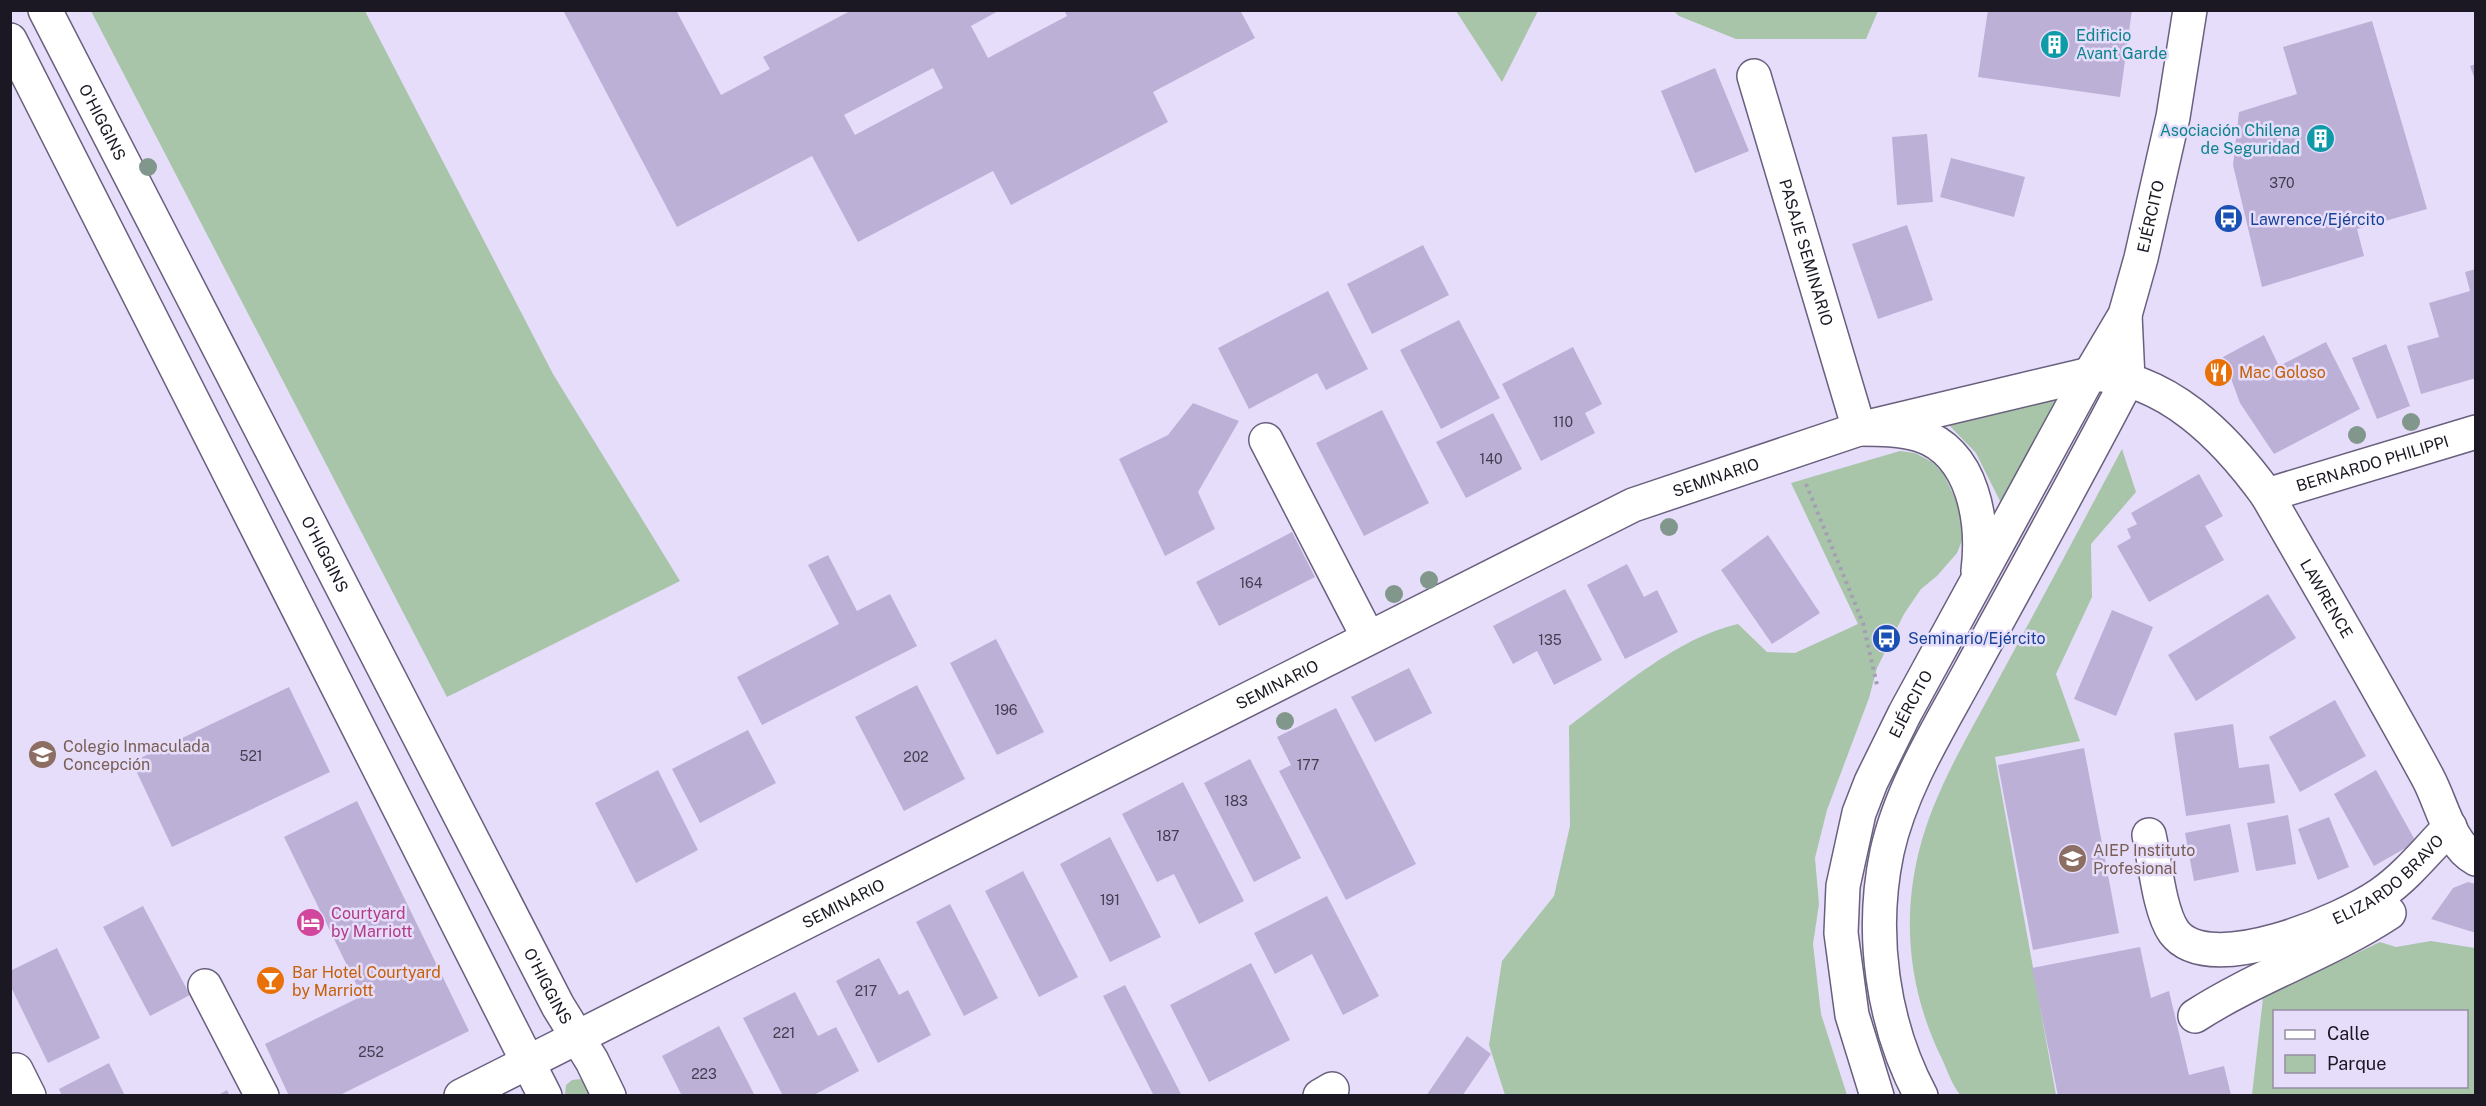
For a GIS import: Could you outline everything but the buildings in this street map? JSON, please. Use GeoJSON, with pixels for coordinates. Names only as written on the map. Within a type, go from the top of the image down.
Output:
{"type":"FeatureCollection","features":[{"type":"Feature","properties":{"kind":"street","name":"O'HIGGINS"},"geometry":{"type":"LineString","coordinates":[[45,10],[558,1006],[609,1095]]}},
{"type":"Feature","properties":{"kind":"street","name":"EJÉRCITO"},"geometry":{"type":"LineString","coordinates":[[1877,1095],[1859,1045],[1843,960],[1843,886],[1850,845],[1871,782],[1977,581],[2090,374],[2125,315],[2141,258],[2173,117],[2190,10]]}},
{"type":"Feature","properties":{"kind":"street"},"geometry":{"type":"LineString","coordinates":[[10,40],[545,1095]]}},
{"type":"Feature","properties":{"kind":"street","name":"PASAJE SEMINARIO"},"geometry":{"type":"LineString","coordinates":[[1754,76],[1859,429]]}},
{"type":"Feature","properties":{"kind":"street","name":"EJÉRCITO"},"geometry":{"type":"LineString","coordinates":[[2125,315],[2128,380]]}},
{"type":"Feature","properties":{"kind":"street","name":"SEMINARIO"},"geometry":{"type":"LineString","coordinates":[[461,1095],[1633,505],[1859,429],[2090,374],[2128,380]]}},
{"type":"Feature","properties":{"kind":"street"},"geometry":{"type":"LineString","coordinates":[[1921,1095],[1896,1033],[1881,954],[1881,890],[1894,824],[1939,730],[2128,380]]}},
{"type":"Feature","properties":{"kind":"street","name":"LAWRENCE"},"geometry":{"type":"LineString","coordinates":[[2128,380],[2168,398],[2198,418],[2230,448],[2267,495],[2428,779],[2462,850],[2475,859]]}},
{"type":"Feature","properties":{"kind":"street"},"geometry":{"type":"LineString","coordinates":[[1859,429],[1887,429],[1921,435],[1953,459],[1972,489],[1979,517],[1980,551],[1977,581]]}},
{"type":"Feature","properties":{"kind":"street","name":"BERNARDO PHILIPPI"},"geometry":{"type":"LineString","coordinates":[[2267,495],[2475,432]]}},
{"type":"Feature","properties":{"kind":"street"},"geometry":{"type":"LineString","coordinates":[[1266,440],[1368,637]]}},
{"type":"Feature","properties":{"kind":"street","name":"ELIZARDO BRAVO"},"geometry":{"type":"LineString","coordinates":[[2149,835],[2164,904],[2174,932],[2190,945],[2217,951],[2233,950],[2288,936],[2365,904],[2409,872],[2450,827]]}},
{"type":"Feature","properties":{"kind":"street","name":"ELIZARDO BRAVO"},"geometry":{"type":"LineString","coordinates":[[2195,1016],[2226,996],[2326,950],[2392,911],[2428,873],[2444,845],[2450,827]]}},
{"type":"Feature","properties":{"kind":"street"},"geometry":{"type":"LineString","coordinates":[[206,986],[262,1095]]}},
{"type":"Feature","properties":{"kind":"path"},"geometry":{"type":"LineString","coordinates":[[1804,477],[1863,623],[1877,685]]}},
{"type":"Feature","properties":{"kind":"green space"},"geometry":{"type":"Polygon","coordinates":[[[91,11],[365,11],[553,374],[680,581],[447,697],[91,11]]]}},
{"type":"Feature","properties":{"kind":"green space"},"geometry":{"type":"Polygon","coordinates":[[[1456,11],[1538,11],[1502,82],[1456,11]]]}},
{"type":"Feature","properties":{"kind":"green space"},"geometry":{"type":"Polygon","coordinates":[[[1674,11],[1878,11],[1866,39],[1736,39],[1679,16],[1674,11]]]}},
{"type":"Feature","properties":{"kind":"green space"},"geometry":{"type":"Polygon","coordinates":[[[2060,398],[2004,504],[2001,503],[1976,453],[1948,424],[2060,398]]]}},
{"type":"Feature","properties":{"kind":"green space"},"geometry":{"type":"Polygon","coordinates":[[[2122,449],[2136,492],[2091,544],[2092,597],[2056,674],[2080,741],[1995,757],[2056,1095],[1961,1096],[1931,1034],[1916,984],[1912,958],[1910,905],[1919,851],[1933,807],[1953,764],[2122,449]]]}},
{"type":"Feature","properties":{"kind":"green space"},"geometry":{"type":"Polygon","coordinates":[[[1900,451],[1915,453],[1932,462],[1943,473],[1958,504],[1963,538],[1957,553],[1937,576],[1921,589],[1904,614],[1877,668],[1869,698],[1827,810],[1815,858],[1819,904],[1813,944],[1821,1014],[1847,1095],[1505,1095],[1489,1045],[1502,961],[1554,896],[1570,826],[1569,726],[1649,666],[1693,640],[1716,631],[1738,624],[1767,652],[1795,653],[1858,624],[1791,483],[1900,451]]]}},
{"type":"Feature","properties":{"kind":"green space"},"geometry":{"type":"Polygon","coordinates":[[[2431,941],[2475,948],[2475,1095],[2252,1095],[2263,998],[2380,942],[2396,947],[2431,941]]]}},
{"type":"Feature","properties":{"kind":"green space"},"geometry":{"type":"Polygon","coordinates":[[[580,1079],[585,1082],[592,1095],[565,1095],[566,1085],[572,1080],[580,1079]]]}},
{"type":"Feature","properties":{"kind":"place","name":"Edificio Avant Garde"},"geometry":{"type":"Point","coordinates":[2055,44]}},
{"type":"Feature","properties":{"kind":"place","name":"Asociación Chilena de Seguridad"},"geometry":{"type":"Point","coordinates":[2321,139]}},
{"type":"Feature","properties":{"kind":"place","name":"Lawrence/Ejército"},"geometry":{"type":"Point","coordinates":[2229,219]}},
{"type":"Feature","properties":{"kind":"place","name":"Mac Goloso"},"geometry":{"type":"Point","coordinates":[2218,372]}},
{"type":"Feature","properties":{"kind":"place","name":"Seminario/Ejército"},"geometry":{"type":"Point","coordinates":[1887,638]}},
{"type":"Feature","properties":{"kind":"place","name":"Colegio Inmaculada Concepción"},"geometry":{"type":"Point","coordinates":[42,755]}},
{"type":"Feature","properties":{"kind":"place","name":"AIEP Instituto Profesional"},"geometry":{"type":"Point","coordinates":[2072,859]}},
{"type":"Feature","properties":{"kind":"place","name":"Courtyard by Marriott"},"geometry":{"type":"Point","coordinates":[310,922]}},
{"type":"Feature","properties":{"kind":"place","name":"Bar Hotel Courtyard by Marriott"},"geometry":{"type":"Point","coordinates":[271,981]}}]}
